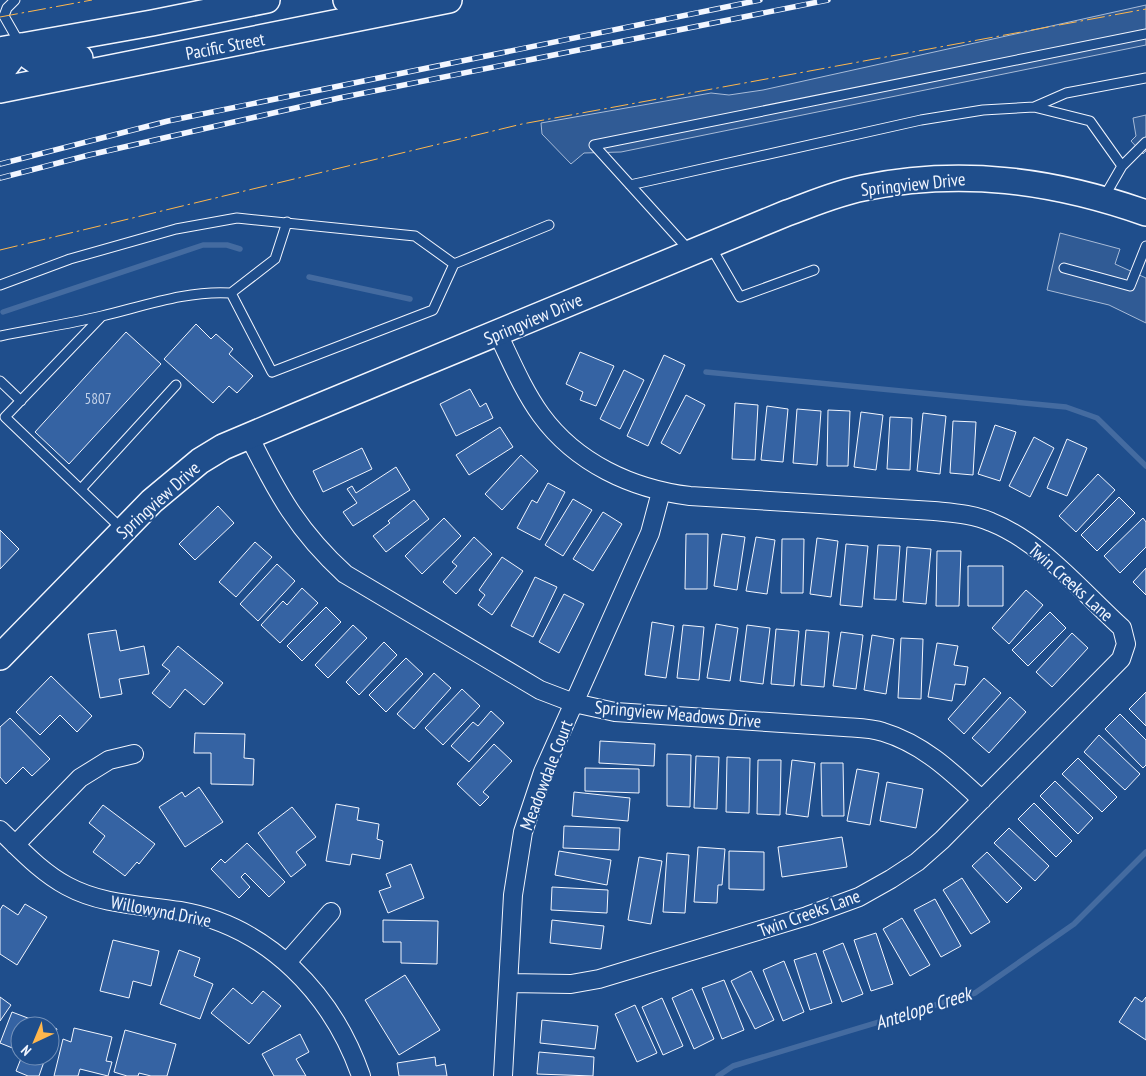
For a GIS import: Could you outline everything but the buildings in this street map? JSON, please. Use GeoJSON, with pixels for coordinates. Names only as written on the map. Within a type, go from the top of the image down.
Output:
{"type":"FeatureCollection","features":[{"type":"Feature","properties":{"kind":"street","name":"Pacific Street"},"geometry":{"type":"LineString","coordinates":[[10,48],[152,24],[267,0]]}},
{"type":"Feature","properties":{"kind":"street"},"geometry":{"type":"LineString","coordinates":[[346,0],[356,3],[384,0]]}},
{"type":"Feature","properties":{"kind":"street","name":"Pacific Street"},"geometry":{"type":"LineString","coordinates":[[0,90],[413,3],[450,0]]}},
{"type":"Feature","properties":{"kind":"street"},"geometry":{"type":"LineString","coordinates":[[0,70],[5,67],[10,48],[34,62],[41,63],[78,58],[90,62],[100,69]]}},
{"type":"Feature","properties":{"kind":"street","name":"Springview Drive"},"geometry":{"type":"LineString","coordinates":[[0,657],[152,501],[200,461],[249,436],[700,249],[824,200],[862,188],[970,177],[1014,180],[1103,199],[1146,213]]}},
{"type":"Feature","properties":{"kind":"street","name":"Twin Creeks Lane"},"geometry":{"type":"LineString","coordinates":[[498,334],[524,388],[541,415],[560,437],[582,455],[631,483],[661,492],[934,511],[962,514],[990,521],[1020,536],[1049,558],[1122,628],[1126,644],[1121,659],[942,840],[917,862],[859,896],[834,907],[599,979],[571,984],[509,983]]}},
{"type":"Feature","properties":{"kind":"street","name":"Springview Meadows Drive"},"geometry":{"type":"LineString","coordinates":[[249,436],[279,496],[298,525],[320,551],[345,574],[540,690],[574,703],[614,712],[844,727],[882,732],[912,744],[937,760],[982,800]]}},
{"type":"Feature","properties":{"kind":"street","name":"Meadowdale Court"},"geometry":{"type":"LineString","coordinates":[[503,1076],[513,895],[523,832],[543,772],[650,533],[661,492]]}},
{"type":"Feature","properties":{"kind":"street"},"geometry":{"type":"LineString","coordinates":[[15,845],[80,778],[109,760],[134,754]]}},
{"type":"Feature","properties":{"kind":"street","name":"Willowynd Drive"},"geometry":{"type":"LineString","coordinates":[[0,830],[53,877],[67,886],[93,897],[127,905],[182,911],[213,920],[251,938],[288,962],[317,993],[336,1021],[355,1057],[361,1076]]}},
{"type":"Feature","properties":{"kind":"street"},"geometry":{"type":"LineString","coordinates":[[288,962],[331,912]]}},
{"type":"Feature","properties":{"kind":"lane"},"geometry":{"type":"LineString","coordinates":[[10,48],[4,16],[7,8],[15,0]]}},
{"type":"Feature","properties":{"kind":"lane"},"geometry":{"type":"LineString","coordinates":[[814,270],[740,297],[700,249],[630,185],[594,145],[1146,34]]}},
{"type":"Feature","properties":{"kind":"lane"},"geometry":{"type":"LineString","coordinates":[[630,185],[921,120],[983,110],[1034,106],[1066,93],[1146,78]]}},
{"type":"Feature","properties":{"kind":"lane"},"geometry":{"type":"LineString","coordinates":[[1034,106],[1090,121],[1122,166]]}},
{"type":"Feature","properties":{"kind":"lane"},"geometry":{"type":"LineString","coordinates":[[1103,199],[1122,166],[1146,142]]}},
{"type":"Feature","properties":{"kind":"lane"},"geometry":{"type":"LineString","coordinates":[[0,285],[70,259],[176,230],[237,218],[415,236],[454,264]]}},
{"type":"Feature","properties":{"kind":"lane"},"geometry":{"type":"LineString","coordinates":[[0,336],[102,316],[172,299],[214,292],[231,293],[275,259],[287,222]]}},
{"type":"Feature","properties":{"kind":"lane"},"geometry":{"type":"LineString","coordinates":[[231,293],[272,372],[433,310],[454,264],[549,225]]}},
{"type":"Feature","properties":{"kind":"lane"},"geometry":{"type":"LineString","coordinates":[[1064,268],[1130,286],[1146,246]]}},
{"type":"Feature","properties":{"kind":"lane"},"geometry":{"type":"LineString","coordinates":[[102,316],[5,417],[123,530]]}},
{"type":"Feature","properties":{"kind":"lane"},"geometry":{"type":"LineString","coordinates":[[0,381],[21,401]]}},
{"type":"Feature","properties":{"kind":"lane"},"geometry":{"type":"LineString","coordinates":[[81,489],[176,385]]}},
{"type":"Feature","properties":{"kind":"shaded area"},"geometry":{"type":"Polygon","coordinates":[[[1146,5],[1146,45],[621,152],[584,153],[571,164],[542,134],[541,123],[711,93],[729,95],[763,90],[1146,5]]]}},
{"type":"Feature","properties":{"kind":"shaded area"},"geometry":{"type":"Polygon","coordinates":[[[1146,115],[1146,151],[1143,154],[1131,141],[1136,136],[1133,118],[1146,115]]]}},
{"type":"Feature","properties":{"kind":"shaded area"},"geometry":{"type":"Polygon","coordinates":[[[1060,233],[1120,249],[1115,264],[1146,278],[1146,323],[1109,305],[1047,290],[1060,233]]]}},
{"type":"Feature","properties":{"kind":"waterway"},"geometry":{"type":"LineString","coordinates":[[3,312],[203,245],[227,245],[240,249]]}},
{"type":"Feature","properties":{"kind":"waterway"},"geometry":{"type":"LineString","coordinates":[[309,277],[410,299]]}},
{"type":"Feature","properties":{"kind":"waterway"},"geometry":{"type":"LineString","coordinates":[[706,372],[1066,407],[1097,418],[1146,466]]}},
{"type":"Feature","properties":{"kind":"waterway","name":"Antelope Creek"},"geometry":{"type":"LineString","coordinates":[[718,1076],[733,1066],[975,993],[1074,924],[1146,852]]}},
{"type":"Feature","properties":{"kind":"railway"},"geometry":{"type":"LineString","coordinates":[[0,164],[168,121],[760,0]]}},
{"type":"Feature","properties":{"kind":"railway"},"geometry":{"type":"LineString","coordinates":[[0,178],[89,155],[339,98],[828,0]]}},
{"type":"Feature","properties":{"kind":"power"},"geometry":{"type":"LineString","coordinates":[[0,17],[92,0]]}},
{"type":"Feature","properties":{"kind":"power"},"geometry":{"type":"LineString","coordinates":[[0,250],[522,124],[1146,9]]}}]}
